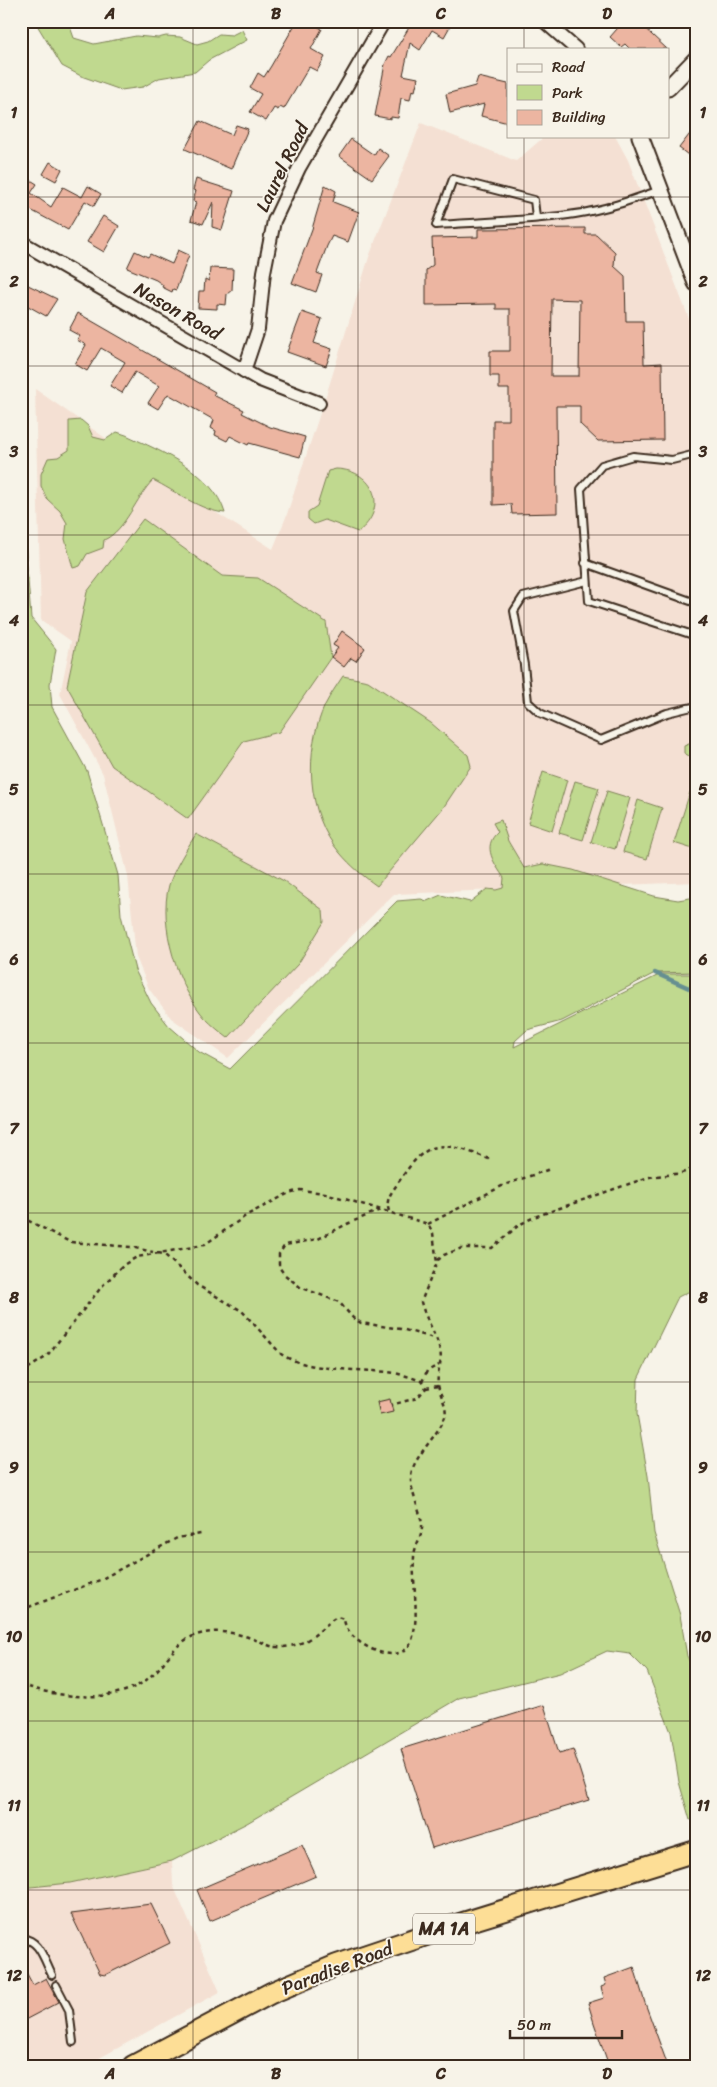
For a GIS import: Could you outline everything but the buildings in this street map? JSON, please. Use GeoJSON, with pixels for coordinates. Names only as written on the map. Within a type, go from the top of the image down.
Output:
{"type":"FeatureCollection","features":[{"type":"Feature","properties":{"kind":"highway","name":"Paradise Road"},"geometry":{"type":"LineString","coordinates":[[133,2066],[271,1993],[338,1965],[447,1928],[696,1851]]}},
{"type":"Feature","properties":{"kind":"street","name":"Laurel Road"},"geometry":{"type":"LineString","coordinates":[[244,371],[258,329],[264,272],[274,221],[299,168],[384,21]]}},
{"type":"Feature","properties":{"kind":"street"},"geometry":{"type":"LineString","coordinates":[[544,21],[575,48]]}},
{"type":"Feature","properties":{"kind":"street"},"geometry":{"type":"LineString","coordinates":[[670,86],[696,59]]}},
{"type":"Feature","properties":{"kind":"street"},"geometry":{"type":"LineString","coordinates":[[641,138],[696,283]]}},
{"type":"Feature","properties":{"kind":"street","name":"Nason Road"},"geometry":{"type":"LineString","coordinates":[[21,242],[244,371],[282,390],[319,403]]}},
{"type":"Feature","properties":{"kind":"lane"},"geometry":{"type":"LineString","coordinates":[[536,217],[534,200],[453,179],[436,225],[574,214],[614,206],[660,190]]}},
{"type":"Feature","properties":{"kind":"lane"},"geometry":{"type":"LineString","coordinates":[[696,454],[672,460],[633,456],[602,466],[581,489],[589,601],[696,636]]}},
{"type":"Feature","properties":{"kind":"lane"},"geometry":{"type":"LineString","coordinates":[[585,563],[696,603]]}},
{"type":"Feature","properties":{"kind":"lane"},"geometry":{"type":"LineString","coordinates":[[587,581],[523,597],[514,611],[524,665],[528,702],[540,713],[601,740],[667,713],[696,706]]}},
{"type":"Feature","properties":{"kind":"lane"},"geometry":{"type":"LineString","coordinates":[[21,1939],[30,1939],[36,1944],[52,1975]]}},
{"type":"Feature","properties":{"kind":"lane"},"geometry":{"type":"LineString","coordinates":[[56,1985],[70,2010],[72,2042]]}},
{"type":"Feature","properties":{"kind":"path"},"geometry":{"type":"LineString","coordinates":[[389,1212],[387,1205],[389,1197],[418,1157],[428,1149],[449,1146],[489,1158]]}},
{"type":"Feature","properties":{"kind":"path"},"geometry":{"type":"LineString","coordinates":[[21,1684],[42,1692],[66,1696],[119,1692],[144,1682],[157,1671],[176,1647],[198,1634],[215,1632],[235,1633],[279,1648],[304,1642],[336,1617],[344,1619],[344,1625],[352,1636],[369,1648],[392,1654],[404,1652],[408,1648],[414,1629],[414,1554],[422,1526],[411,1477],[416,1464],[445,1417],[446,1411],[438,1386],[440,1351],[421,1302],[437,1264],[444,1255],[462,1248],[492,1248],[519,1225],[548,1212],[646,1178],[661,1174],[687,1173],[696,1166]]}},
{"type":"Feature","properties":{"kind":"path"},"geometry":{"type":"LineString","coordinates":[[21,1373],[46,1357],[114,1273],[137,1257],[204,1244],[272,1200],[300,1190],[324,1193],[428,1224],[504,1185],[550,1169]]}},
{"type":"Feature","properties":{"kind":"path"},"geometry":{"type":"LineString","coordinates":[[382,1210],[347,1224],[318,1239],[285,1245],[279,1254],[279,1267],[285,1275],[300,1287],[339,1302],[356,1321],[434,1338]]}},
{"type":"Feature","properties":{"kind":"path"},"geometry":{"type":"LineString","coordinates":[[21,1217],[70,1242],[131,1247],[164,1254],[197,1285],[242,1311],[281,1354],[288,1359],[327,1367],[397,1374],[421,1381],[426,1388]]}},
{"type":"Feature","properties":{"kind":"path"},"geometry":{"type":"LineString","coordinates":[[428,1224],[435,1243],[437,1264]]}},
{"type":"Feature","properties":{"kind":"path"},"geometry":{"type":"LineString","coordinates":[[421,1381],[427,1372],[439,1364]]}},
{"type":"Feature","properties":{"kind":"path"},"geometry":{"type":"LineString","coordinates":[[391,1405],[416,1398],[426,1388],[438,1386]]}},
{"type":"Feature","properties":{"kind":"path"},"geometry":{"type":"LineString","coordinates":[[21,1610],[100,1580],[177,1538],[202,1534]]}},
{"type":"Feature","properties":{"kind":"shaded area"},"geometry":{"type":"Polygon","coordinates":[[[421,123],[516,161],[543,138],[616,138],[628,160],[696,337],[696,882],[394,894],[228,1058],[171,1018],[149,989],[136,957],[128,876],[103,774],[60,694],[71,641],[41,620],[35,389],[173,485],[273,549],[286,517],[369,257],[421,123]]]}},
{"type":"Feature","properties":{"kind":"shaded area"},"geometry":{"type":"Polygon","coordinates":[[[172,1861],[173,1885],[220,1992],[85,2066],[21,2066],[21,1888],[70,1883],[172,1861]]]}},
{"type":"Feature","properties":{"kind":"green space"},"geometry":{"type":"Polygon","coordinates":[[[21,21],[68,21],[74,38],[94,44],[136,36],[158,38],[166,36],[180,37],[197,44],[208,41],[219,34],[232,35],[242,30],[247,40],[209,60],[195,72],[159,78],[143,87],[121,90],[81,76],[62,66],[37,25],[21,21]]]}},
{"type":"Feature","properties":{"kind":"green space"},"geometry":{"type":"Polygon","coordinates":[[[81,420],[88,426],[93,437],[105,440],[117,432],[170,456],[184,465],[210,486],[219,499],[225,513],[197,505],[153,480],[119,529],[104,540],[103,548],[87,554],[80,566],[73,568],[65,539],[67,523],[60,511],[47,499],[41,486],[41,474],[48,458],[58,457],[69,450],[69,421],[81,420]]]}},
{"type":"Feature","properties":{"kind":"green space"},"geometry":{"type":"Polygon","coordinates":[[[21,462],[23,517],[31,618],[56,649],[50,684],[52,707],[87,771],[118,875],[121,915],[135,970],[151,1003],[169,1026],[199,1052],[230,1069],[397,901],[421,899],[427,901],[441,895],[470,902],[487,889],[496,890],[503,888],[504,878],[491,855],[490,849],[490,844],[498,832],[493,823],[501,820],[508,841],[524,868],[543,864],[573,870],[654,896],[678,900],[696,897],[696,972],[655,973],[562,1021],[527,1030],[515,1041],[514,1047],[661,974],[696,974],[696,1288],[678,1297],[638,1379],[637,1414],[648,1476],[654,1533],[680,1615],[687,1656],[696,1676],[696,1818],[690,1820],[679,1782],[671,1732],[647,1671],[630,1654],[607,1651],[560,1673],[459,1698],[247,1823],[172,1861],[70,1883],[21,1888],[21,462]]]}},
{"type":"Feature","properties":{"kind":"green space"},"geometry":{"type":"Polygon","coordinates":[[[336,469],[349,471],[360,476],[368,483],[373,492],[375,502],[373,513],[368,523],[358,532],[325,520],[314,524],[308,519],[308,512],[317,506],[328,471],[336,469]]]}},
{"type":"Feature","properties":{"kind":"green space"},"geometry":{"type":"Polygon","coordinates":[[[143,519],[222,576],[258,578],[326,622],[331,657],[279,732],[244,741],[188,819],[112,766],[67,686],[87,592],[143,519]]]}},
{"type":"Feature","properties":{"kind":"green space"},"geometry":{"type":"Polygon","coordinates":[[[343,676],[368,681],[431,723],[468,755],[471,766],[443,808],[377,886],[357,871],[340,853],[320,820],[315,801],[312,761],[318,723],[325,705],[343,676]]]}},
{"type":"Feature","properties":{"kind":"green space"},"geometry":{"type":"Polygon","coordinates":[[[696,741],[696,760],[684,753],[684,746],[696,741]]]}},
{"type":"Feature","properties":{"kind":"green space"},"geometry":{"type":"Polygon","coordinates":[[[543,772],[567,780],[552,831],[528,823],[543,772]]]}},
{"type":"Feature","properties":{"kind":"green space"},"geometry":{"type":"Polygon","coordinates":[[[575,781],[599,788],[583,840],[559,833],[575,781]]]}},
{"type":"Feature","properties":{"kind":"green space"},"geometry":{"type":"Polygon","coordinates":[[[607,791],[630,798],[615,849],[591,842],[607,791]]]}},
{"type":"Feature","properties":{"kind":"green space"},"geometry":{"type":"Polygon","coordinates":[[[690,792],[696,794],[696,850],[674,843],[690,792]]]}},
{"type":"Feature","properties":{"kind":"green space"},"geometry":{"type":"Polygon","coordinates":[[[638,800],[662,808],[647,859],[623,852],[638,800]]]}},
{"type":"Feature","properties":{"kind":"green space"},"geometry":{"type":"Polygon","coordinates":[[[196,834],[284,881],[323,910],[324,922],[298,964],[228,1038],[205,1018],[186,990],[168,937],[166,901],[169,885],[171,878],[196,834]]]}},
{"type":"Feature","properties":{"kind":"waterway"},"geometry":{"type":"LineString","coordinates":[[655,973],[689,988],[696,987]]}}]}
